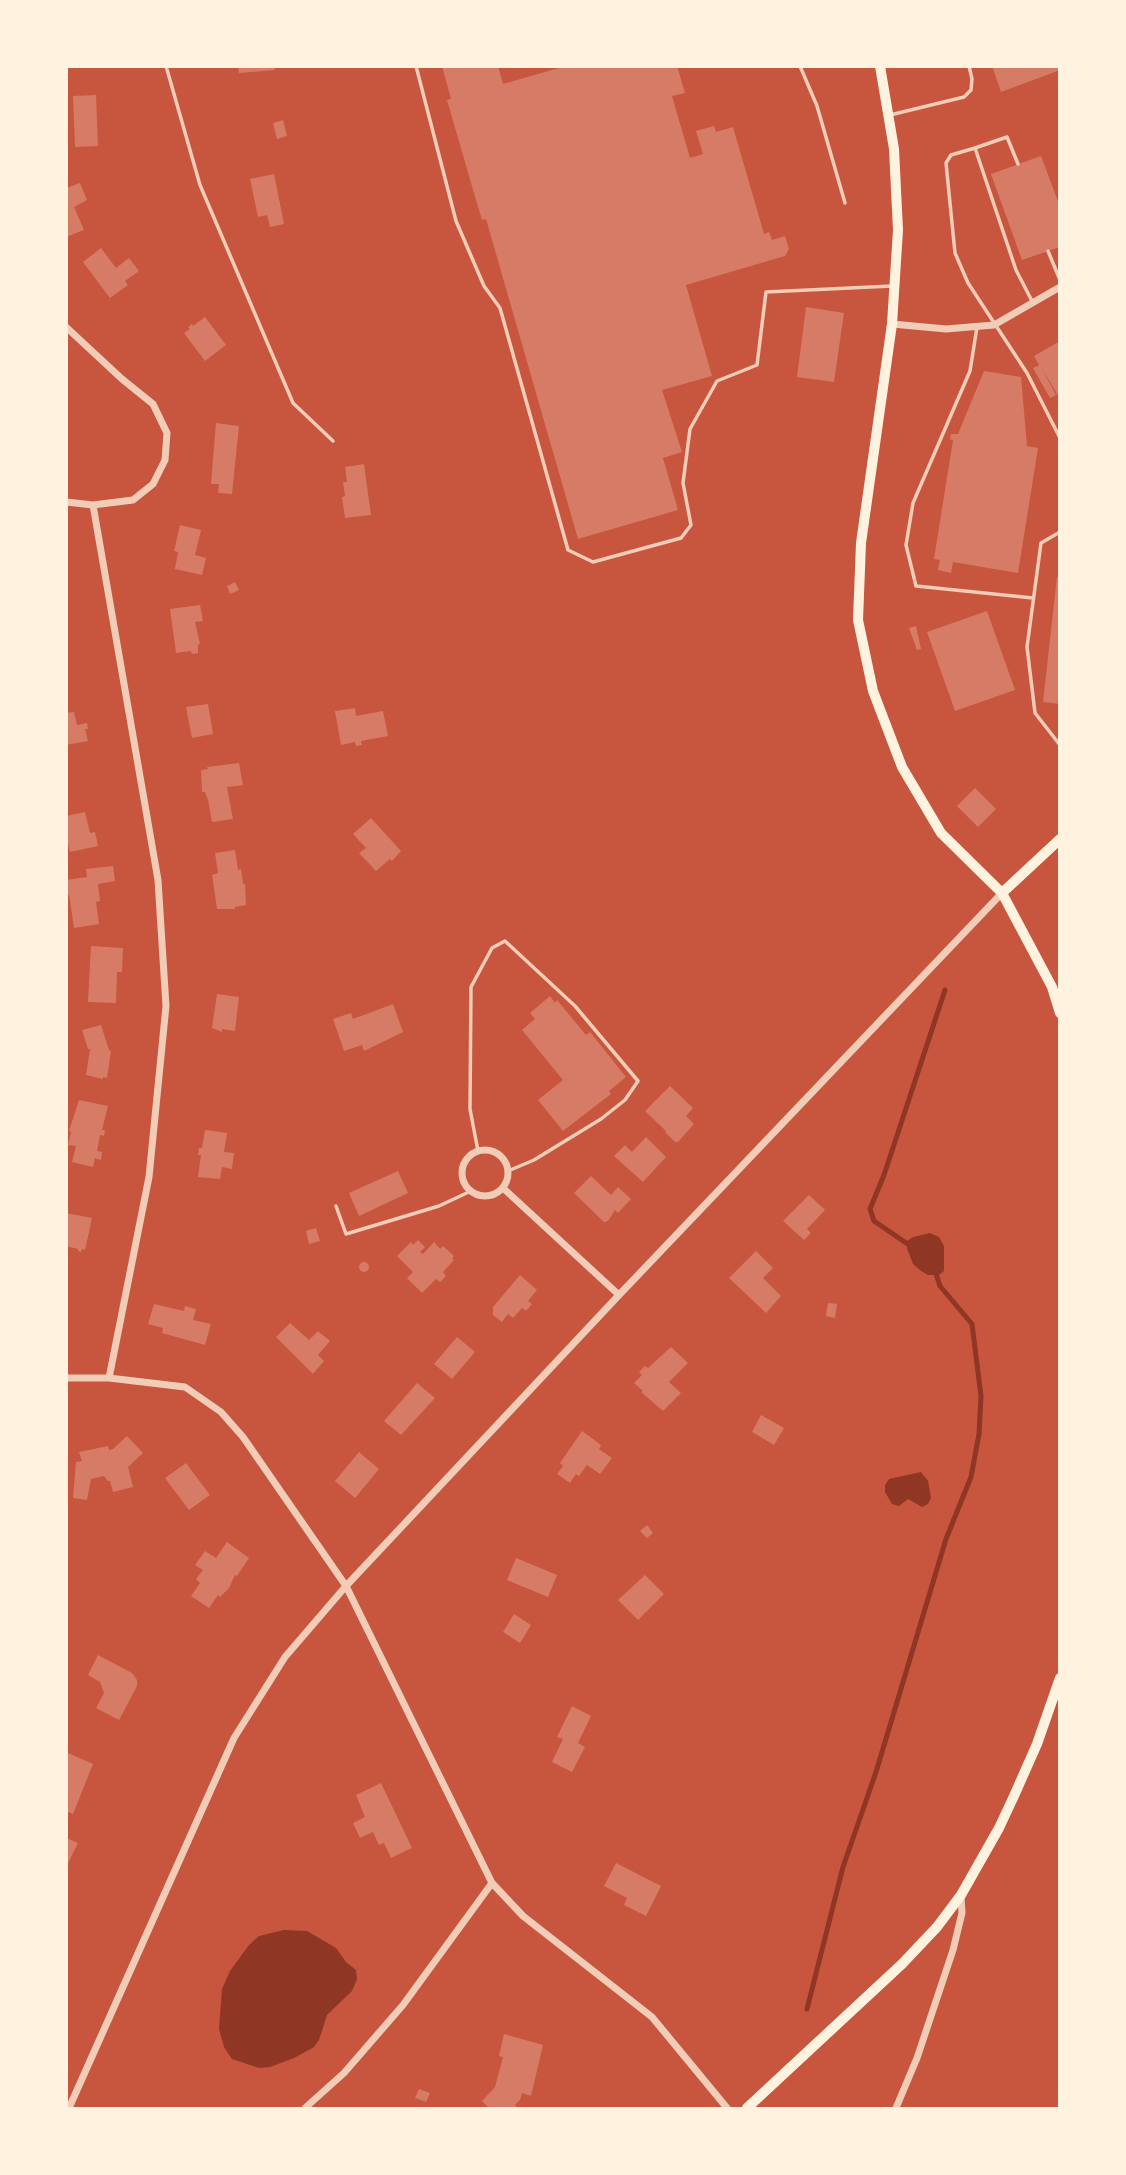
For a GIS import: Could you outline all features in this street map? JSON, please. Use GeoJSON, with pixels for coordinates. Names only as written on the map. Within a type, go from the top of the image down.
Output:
{"type":"FeatureCollection","features":[{"type":"Feature","properties":{"kind":"main road"},"geometry":{"type":"LineString","coordinates":[[880,66],[894,149],[898,230],[892,324],[861,543],[858,620],[873,691],[902,767],[940,833],[1002,892],[1052,987],[1059,1013]]}},
{"type":"Feature","properties":{"kind":"main road"},"geometry":{"type":"LineString","coordinates":[[1002,892],[1059,839]]}},
{"type":"Feature","properties":{"kind":"main road"},"geometry":{"type":"LineString","coordinates":[[749,2108],[902,1964],[937,1927],[961,1895],[1014,1796],[1037,1744],[1059,1678]]}},
{"type":"Feature","properties":{"kind":"street"},"geometry":{"type":"LineString","coordinates":[[892,324],[946,329],[995,326],[1059,287]]}},
{"type":"Feature","properties":{"kind":"street"},"geometry":{"type":"LineString","coordinates":[[66,327],[153,404],[167,433],[166,460],[153,484],[133,500],[93,505],[66,502]]}},
{"type":"Feature","properties":{"kind":"street"},"geometry":{"type":"LineString","coordinates":[[93,505],[158,880],[166,1006],[149,1178],[109,1378]]}},
{"type":"Feature","properties":{"kind":"street"},"geometry":{"type":"LineString","coordinates":[[69,2109],[234,1738],[285,1657],[346,1586],[1002,892]]}},
{"type":"Feature","properties":{"kind":"street"},"geometry":{"type":"LineString","coordinates":[[478,1151],[494,1152],[506,1163],[507,1180],[497,1193],[484,1196],[471,1191],[463,1177],[463,1166],[471,1155],[478,1151]]}},
{"type":"Feature","properties":{"kind":"street"},"geometry":{"type":"LineString","coordinates":[[503,1188],[619,1295]]}},
{"type":"Feature","properties":{"kind":"street"},"geometry":{"type":"LineString","coordinates":[[66,1378],[109,1378],[185,1387],[221,1412],[243,1437],[346,1586],[492,1883],[523,1916],[652,2017],[727,2109]]}},
{"type":"Feature","properties":{"kind":"street"},"geometry":{"type":"LineString","coordinates":[[305,2109],[344,2073],[403,2005],[492,1883]]}},
{"type":"Feature","properties":{"kind":"street"},"geometry":{"type":"LineString","coordinates":[[896,2109],[953,1950],[962,1913],[961,1895]]}},
{"type":"Feature","properties":{"kind":"lane"},"geometry":{"type":"LineString","coordinates":[[166,66],[200,185],[289,396],[296,407],[333,441]]}},
{"type":"Feature","properties":{"kind":"lane"},"geometry":{"type":"LineString","coordinates":[[416,66],[456,221],[484,286],[500,308],[568,550],[593,562],[681,538],[691,525],[683,483],[690,429],[717,381],[757,365],[766,292],[895,285]]}},
{"type":"Feature","properties":{"kind":"lane"},"geometry":{"type":"LineString","coordinates":[[800,66],[817,106],[845,203]]}},
{"type":"Feature","properties":{"kind":"lane"},"geometry":{"type":"LineString","coordinates":[[889,116],[964,97],[971,90],[969,66]]}},
{"type":"Feature","properties":{"kind":"lane"},"geometry":{"type":"LineString","coordinates":[[1018,164],[1007,137],[951,155],[946,163],[955,253],[968,283],[1027,373],[1059,438]]}},
{"type":"Feature","properties":{"kind":"lane"},"geometry":{"type":"LineString","coordinates":[[975,148],[1016,270],[1032,303]]}},
{"type":"Feature","properties":{"kind":"lane"},"geometry":{"type":"LineString","coordinates":[[1048,251],[1059,280]]}},
{"type":"Feature","properties":{"kind":"lane"},"geometry":{"type":"LineString","coordinates":[[977,327],[970,371],[913,503],[906,545],[916,586],[1033,598]]}},
{"type":"Feature","properties":{"kind":"lane"},"geometry":{"type":"LineString","coordinates":[[1059,532],[1041,543],[1027,647],[1035,713],[1059,745]]}},
{"type":"Feature","properties":{"kind":"lane"},"geometry":{"type":"LineString","coordinates":[[478,1151],[470,1109],[471,987],[492,948],[505,942],[575,1006],[638,1081],[625,1100],[601,1119],[534,1160],[508,1171]]}},
{"type":"Feature","properties":{"kind":"lane"},"geometry":{"type":"LineString","coordinates":[[336,1206],[346,1234],[439,1206],[471,1191]]}},
{"type":"Feature","properties":{"kind":"shaded area"},"geometry":{"type":"Polygon","coordinates":[[[930,1233],[939,1237],[944,1246],[944,1271],[939,1275],[928,1275],[921,1271],[913,1264],[907,1248],[907,1241],[913,1237],[930,1233]]]}},
{"type":"Feature","properties":{"kind":"shaded area"},"geometry":{"type":"Polygon","coordinates":[[[921,1472],[928,1481],[931,1498],[928,1504],[922,1507],[908,1499],[899,1506],[892,1504],[885,1492],[889,1479],[921,1472]]]}},
{"type":"Feature","properties":{"kind":"shaded area"},"geometry":{"type":"Polygon","coordinates":[[[284,1930],[307,1931],[336,1948],[356,1970],[357,1979],[352,1991],[327,2015],[314,2047],[294,2058],[259,2068],[232,2059],[224,2047],[219,2029],[222,1989],[230,1971],[249,1945],[259,1936],[284,1930]]]}},
{"type":"Feature","properties":{"kind":"building"},"geometry":{"type":"Polygon","coordinates":[[[238,66],[274,66],[275,70],[239,73],[238,66]]]}},
{"type":"Feature","properties":{"kind":"building"},"geometry":{"type":"Polygon","coordinates":[[[442,66],[498,66],[503,84],[566,66],[677,66],[685,93],[672,96],[690,158],[703,154],[696,131],[714,126],[716,132],[733,127],[764,234],[769,232],[772,240],[785,236],[789,249],[785,256],[686,285],[712,376],[662,390],[682,452],[663,458],[678,510],[578,539],[486,219],[482,220],[447,100],[451,99],[442,66]]]}},
{"type":"Feature","properties":{"kind":"building"},"geometry":{"type":"Polygon","coordinates":[[[992,66],[1060,66],[1060,70],[1001,92],[992,66]]]}},
{"type":"Feature","properties":{"kind":"building"},"geometry":{"type":"Polygon","coordinates":[[[96,95],[98,146],[75,147],[73,96],[96,95]]]}},
{"type":"Feature","properties":{"kind":"building"},"geometry":{"type":"Polygon","coordinates":[[[283,120],[287,136],[277,139],[273,123],[283,120]]]}},
{"type":"Feature","properties":{"kind":"building"},"geometry":{"type":"Polygon","coordinates":[[[1041,156],[1060,207],[1060,247],[1022,260],[991,174],[1041,156]]]}},
{"type":"Feature","properties":{"kind":"building"},"geometry":{"type":"Polygon","coordinates":[[[274,174],[284,224],[270,227],[267,215],[258,217],[250,179],[274,174]]]}},
{"type":"Feature","properties":{"kind":"building"},"geometry":{"type":"Polygon","coordinates":[[[80,183],[87,200],[74,207],[84,230],[66,237],[66,188],[80,183]]]}},
{"type":"Feature","properties":{"kind":"building"},"geometry":{"type":"Polygon","coordinates":[[[101,248],[116,268],[129,258],[139,271],[125,281],[128,285],[110,298],[83,262],[101,248]]]}},
{"type":"Feature","properties":{"kind":"building"},"geometry":{"type":"Polygon","coordinates":[[[806,307],[844,313],[834,382],[797,377],[806,307]]]}},
{"type":"Feature","properties":{"kind":"building"},"geometry":{"type":"Polygon","coordinates":[[[205,317],[226,345],[205,361],[184,333],[190,329],[188,327],[205,317]]]}},
{"type":"Feature","properties":{"kind":"building"},"geometry":{"type":"Polygon","coordinates":[[[1060,341],[1060,399],[1041,367],[1056,395],[1050,398],[1033,368],[1039,365],[1034,356],[1060,341]]]}},
{"type":"Feature","properties":{"kind":"building"},"geometry":{"type":"Polygon","coordinates":[[[984,371],[1021,377],[1027,446],[1038,448],[1018,573],[953,562],[951,573],[938,570],[940,560],[934,559],[953,440],[950,439],[951,434],[958,434],[984,371]]]}},
{"type":"Feature","properties":{"kind":"building"},"geometry":{"type":"Polygon","coordinates":[[[216,423],[239,426],[232,494],[218,493],[219,484],[211,484],[216,423]]]}},
{"type":"Feature","properties":{"kind":"building"},"geometry":{"type":"Polygon","coordinates":[[[364,464],[371,515],[345,518],[342,497],[345,496],[343,482],[347,482],[345,467],[364,464]]]}},
{"type":"Feature","properties":{"kind":"building"},"geometry":{"type":"Polygon","coordinates":[[[180,525],[201,530],[195,555],[206,558],[202,575],[175,569],[178,552],[174,551],[180,525]]]}},
{"type":"Feature","properties":{"kind":"building"},"geometry":{"type":"Polygon","coordinates":[[[1057,577],[1060,577],[1060,704],[1043,702],[1057,577]]]}},
{"type":"Feature","properties":{"kind":"building"},"geometry":{"type":"Polygon","coordinates":[[[235,582],[239,590],[230,594],[227,586],[235,582]]]}},
{"type":"Feature","properties":{"kind":"building"},"geometry":{"type":"Polygon","coordinates":[[[200,605],[203,621],[195,622],[200,644],[198,653],[176,653],[170,609],[200,605]]]}},
{"type":"Feature","properties":{"kind":"building"},"geometry":{"type":"Polygon","coordinates":[[[987,611],[1015,690],[955,711],[927,632],[987,611]]]}},
{"type":"Feature","properties":{"kind":"building"},"geometry":{"type":"Polygon","coordinates":[[[916,626],[921,649],[917,650],[909,628],[916,626]]]}},
{"type":"Feature","properties":{"kind":"building"},"geometry":{"type":"Polygon","coordinates":[[[208,704],[213,734],[192,738],[186,707],[208,704]]]}},
{"type":"Feature","properties":{"kind":"building"},"geometry":{"type":"Polygon","coordinates":[[[355,708],[356,716],[383,711],[388,736],[361,741],[362,745],[356,746],[355,742],[341,745],[335,711],[355,708]]]}},
{"type":"Feature","properties":{"kind":"building"},"geometry":{"type":"Polygon","coordinates":[[[74,712],[77,725],[87,723],[88,729],[85,729],[88,741],[66,745],[66,713],[74,712]]]}},
{"type":"Feature","properties":{"kind":"building"},"geometry":{"type":"Polygon","coordinates":[[[239,763],[243,785],[227,787],[233,819],[212,822],[208,800],[205,792],[202,792],[201,770],[239,763]]]}},
{"type":"Feature","properties":{"kind":"building"},"geometry":{"type":"Polygon","coordinates":[[[975,788],[996,809],[978,827],[957,806],[975,788]]]}},
{"type":"Feature","properties":{"kind":"building"},"geometry":{"type":"Polygon","coordinates":[[[85,812],[90,833],[95,832],[98,846],[70,852],[66,816],[85,812]]]}},
{"type":"Feature","properties":{"kind":"building"},"geometry":{"type":"Polygon","coordinates":[[[371,818],[401,851],[392,861],[390,859],[376,871],[359,853],[366,848],[353,834],[371,818]]]}},
{"type":"Feature","properties":{"kind":"building"},"geometry":{"type":"Polygon","coordinates":[[[235,850],[238,870],[241,869],[245,884],[246,905],[235,909],[217,909],[212,875],[218,873],[215,853],[235,850]]]}},
{"type":"Feature","properties":{"kind":"building"},"geometry":{"type":"Polygon","coordinates":[[[113,866],[115,881],[98,884],[100,901],[96,902],[99,924],[74,928],[69,895],[66,895],[66,880],[87,877],[86,869],[113,866]]]}},
{"type":"Feature","properties":{"kind":"building"},"geometry":{"type":"Polygon","coordinates":[[[91,946],[123,948],[122,972],[117,972],[116,1003],[88,1002],[91,946]]]}},
{"type":"Feature","properties":{"kind":"building"},"geometry":{"type":"Polygon","coordinates":[[[217,994],[239,997],[235,1031],[222,1029],[222,1032],[212,1028],[217,994]]]}},
{"type":"Feature","properties":{"kind":"building"},"geometry":{"type":"Polygon","coordinates":[[[550,996],[555,1003],[557,1000],[586,1035],[590,1032],[626,1077],[609,1091],[611,1094],[563,1131],[538,1100],[563,1080],[522,1030],[535,1019],[530,1013],[550,996]]]}},
{"type":"Feature","properties":{"kind":"building"},"geometry":{"type":"Polygon","coordinates":[[[393,1004],[403,1032],[364,1051],[362,1045],[344,1051],[333,1019],[351,1013],[353,1019],[393,1004]]]}},
{"type":"Feature","properties":{"kind":"building"},"geometry":{"type":"Polygon","coordinates":[[[101,1025],[111,1051],[107,1078],[103,1079],[86,1075],[90,1049],[82,1030],[101,1025]]]}},
{"type":"Feature","properties":{"kind":"building"},"geometry":{"type":"Polygon","coordinates":[[[670,1086],[693,1108],[686,1116],[694,1124],[678,1142],[645,1111],[670,1086]]]}},
{"type":"Feature","properties":{"kind":"building"},"geometry":{"type":"Polygon","coordinates":[[[79,1100],[108,1106],[102,1130],[105,1130],[104,1136],[100,1135],[97,1151],[102,1152],[101,1160],[95,1158],[93,1167],[72,1162],[76,1146],[68,1145],[69,1131],[79,1100]]]}},
{"type":"Feature","properties":{"kind":"building"},"geometry":{"type":"Polygon","coordinates":[[[205,1130],[227,1133],[224,1152],[234,1153],[232,1169],[222,1167],[220,1179],[198,1177],[201,1155],[198,1155],[199,1148],[202,1148],[205,1130]]]}},
{"type":"Feature","properties":{"kind":"building"},"geometry":{"type":"Polygon","coordinates":[[[646,1137],[666,1157],[643,1182],[614,1156],[625,1145],[632,1152],[646,1137]]]}},
{"type":"Feature","properties":{"kind":"building"},"geometry":{"type":"Polygon","coordinates":[[[398,1171],[408,1193],[359,1216],[349,1193],[398,1171]]]}},
{"type":"Feature","properties":{"kind":"building"},"geometry":{"type":"Polygon","coordinates":[[[591,1176],[611,1195],[618,1187],[631,1199],[618,1213],[615,1210],[608,1221],[604,1222],[574,1193],[591,1176]]]}},
{"type":"Feature","properties":{"kind":"building"},"geometry":{"type":"Polygon","coordinates":[[[809,1195],[825,1210],[807,1229],[811,1233],[804,1240],[783,1221],[809,1195]]]}},
{"type":"Feature","properties":{"kind":"building"},"geometry":{"type":"Polygon","coordinates":[[[66,1213],[92,1218],[85,1250],[82,1249],[81,1252],[66,1246],[66,1213]]]}},
{"type":"Feature","properties":{"kind":"building"},"geometry":{"type":"Polygon","coordinates":[[[316,1228],[320,1241],[309,1244],[306,1231],[316,1228]]]}},
{"type":"Feature","properties":{"kind":"building"},"geometry":{"type":"Polygon","coordinates":[[[418,1240],[425,1247],[420,1252],[423,1254],[434,1242],[440,1249],[443,1246],[454,1256],[454,1260],[443,1272],[446,1276],[440,1282],[436,1279],[422,1293],[407,1278],[413,1272],[397,1256],[411,1242],[413,1245],[418,1240]]]}},
{"type":"Feature","properties":{"kind":"building"},"geometry":{"type":"Polygon","coordinates":[[[756,1251],[773,1268],[763,1278],[781,1296],[766,1313],[729,1278],[756,1251]]]}},
{"type":"Feature","properties":{"kind":"building"},"geometry":{"type":"Polygon","coordinates":[[[364,1262],[368,1263],[368,1271],[364,1272],[360,1271],[359,1267],[360,1263],[364,1262]]]}},
{"type":"Feature","properties":{"kind":"building"},"geometry":{"type":"Polygon","coordinates":[[[520,1275],[537,1290],[528,1301],[532,1304],[526,1311],[522,1308],[513,1318],[508,1314],[502,1322],[493,1315],[493,1307],[520,1275]]]}},
{"type":"Feature","properties":{"kind":"building"},"geometry":{"type":"Polygon","coordinates":[[[828,1303],[837,1304],[835,1318],[826,1316],[828,1303]]]}},
{"type":"Feature","properties":{"kind":"building"},"geometry":{"type":"Polygon","coordinates":[[[154,1304],[184,1311],[185,1306],[196,1309],[193,1320],[211,1324],[205,1345],[162,1333],[163,1328],[148,1324],[154,1304]]]}},
{"type":"Feature","properties":{"kind":"building"},"geometry":{"type":"Polygon","coordinates":[[[290,1323],[309,1340],[318,1331],[330,1341],[318,1355],[324,1361],[313,1374],[276,1337],[290,1323]]]}},
{"type":"Feature","properties":{"kind":"building"},"geometry":{"type":"Polygon","coordinates":[[[457,1337],[475,1352],[452,1379],[434,1364],[457,1337]]]}},
{"type":"Feature","properties":{"kind":"building"},"geometry":{"type":"Polygon","coordinates":[[[671,1347],[688,1363],[669,1382],[681,1393],[663,1411],[634,1383],[642,1375],[639,1372],[645,1366],[648,1368],[671,1347]]]}},
{"type":"Feature","properties":{"kind":"building"},"geometry":{"type":"Polygon","coordinates":[[[417,1383],[435,1398],[401,1435],[384,1421],[417,1383]]]}},
{"type":"Feature","properties":{"kind":"building"},"geometry":{"type":"Polygon","coordinates":[[[761,1415],[784,1428],[774,1445],[752,1432],[761,1415]]]}},
{"type":"Feature","properties":{"kind":"building"},"geometry":{"type":"Polygon","coordinates":[[[582,1431],[601,1445],[599,1449],[612,1458],[600,1474],[587,1465],[570,1483],[557,1474],[563,1466],[560,1463],[582,1431]]]}},
{"type":"Feature","properties":{"kind":"building"},"geometry":{"type":"Polygon","coordinates":[[[127,1436],[143,1453],[128,1467],[133,1487],[113,1492],[110,1481],[104,1476],[91,1479],[87,1500],[73,1498],[76,1462],[82,1461],[79,1452],[108,1446],[109,1450],[113,1449],[127,1436]]]}},
{"type":"Feature","properties":{"kind":"building"},"geometry":{"type":"Polygon","coordinates":[[[359,1452],[379,1469],[355,1498],[335,1481],[359,1452]]]}},
{"type":"Feature","properties":{"kind":"building"},"geometry":{"type":"Polygon","coordinates":[[[186,1463],[210,1495],[189,1510],[165,1478],[186,1463]]]}},
{"type":"Feature","properties":{"kind":"building"},"geometry":{"type":"Polygon","coordinates":[[[647,1525],[653,1533],[647,1538],[640,1531],[647,1525]]]}},
{"type":"Feature","properties":{"kind":"building"},"geometry":{"type":"Polygon","coordinates":[[[227,1542],[249,1558],[237,1576],[235,1575],[229,1588],[220,1597],[218,1595],[209,1608],[191,1596],[200,1583],[196,1579],[203,1570],[195,1565],[205,1551],[216,1558],[227,1542]]]}},
{"type":"Feature","properties":{"kind":"building"},"geometry":{"type":"Polygon","coordinates":[[[516,1558],[557,1575],[548,1597],[507,1580],[516,1558]]]}},
{"type":"Feature","properties":{"kind":"building"},"geometry":{"type":"Polygon","coordinates":[[[645,1575],[664,1594],[638,1620],[618,1600],[645,1575]]]}},
{"type":"Feature","properties":{"kind":"building"},"geometry":{"type":"Polygon","coordinates":[[[514,1614],[531,1625],[520,1643],[503,1632],[514,1614]]]}},
{"type":"Feature","properties":{"kind":"building"},"geometry":{"type":"Polygon","coordinates":[[[98,1655],[132,1673],[137,1680],[137,1686],[119,1720],[96,1708],[104,1693],[100,1682],[88,1675],[98,1655]]]}},
{"type":"Feature","properties":{"kind":"building"},"geometry":{"type":"Polygon","coordinates":[[[572,1706],[591,1716],[578,1743],[585,1747],[572,1772],[552,1762],[563,1739],[557,1737],[572,1706]]]}},
{"type":"Feature","properties":{"kind":"building"},"geometry":{"type":"Polygon","coordinates":[[[68,1753],[93,1764],[73,1814],[66,1811],[68,1753]]]}},
{"type":"Feature","properties":{"kind":"building"},"geometry":{"type":"Polygon","coordinates":[[[381,1783],[412,1848],[391,1858],[384,1843],[379,1845],[373,1832],[360,1838],[353,1823],[365,1817],[356,1795],[381,1783]]]}},
{"type":"Feature","properties":{"kind":"building"},"geometry":{"type":"Polygon","coordinates":[[[66,1838],[78,1843],[66,1867],[66,1838]]]}},
{"type":"Feature","properties":{"kind":"building"},"geometry":{"type":"Polygon","coordinates":[[[616,1863],[661,1886],[646,1916],[624,1905],[627,1898],[604,1886],[616,1863]]]}},
{"type":"Feature","properties":{"kind":"building"},"geometry":{"type":"Polygon","coordinates":[[[504,2034],[543,2045],[531,2096],[522,2093],[515,2105],[518,2108],[489,2108],[482,2101],[495,2087],[503,2057],[499,2056],[504,2034]]]}},
{"type":"Feature","properties":{"kind":"building"},"geometry":{"type":"Polygon","coordinates":[[[419,2089],[430,2093],[426,2102],[415,2098],[419,2089]]]}},
{"type":"Feature","properties":{"kind":"waterway"},"geometry":{"type":"LineString","coordinates":[[912,1247],[874,1221],[870,1209],[884,1175],[945,990]]}},
{"type":"Feature","properties":{"kind":"waterway"},"geometry":{"type":"LineString","coordinates":[[807,2009],[843,1867],[876,1772],[946,1539],[971,1477],[979,1434],[981,1396],[972,1324],[940,1286],[935,1271]]}}]}
